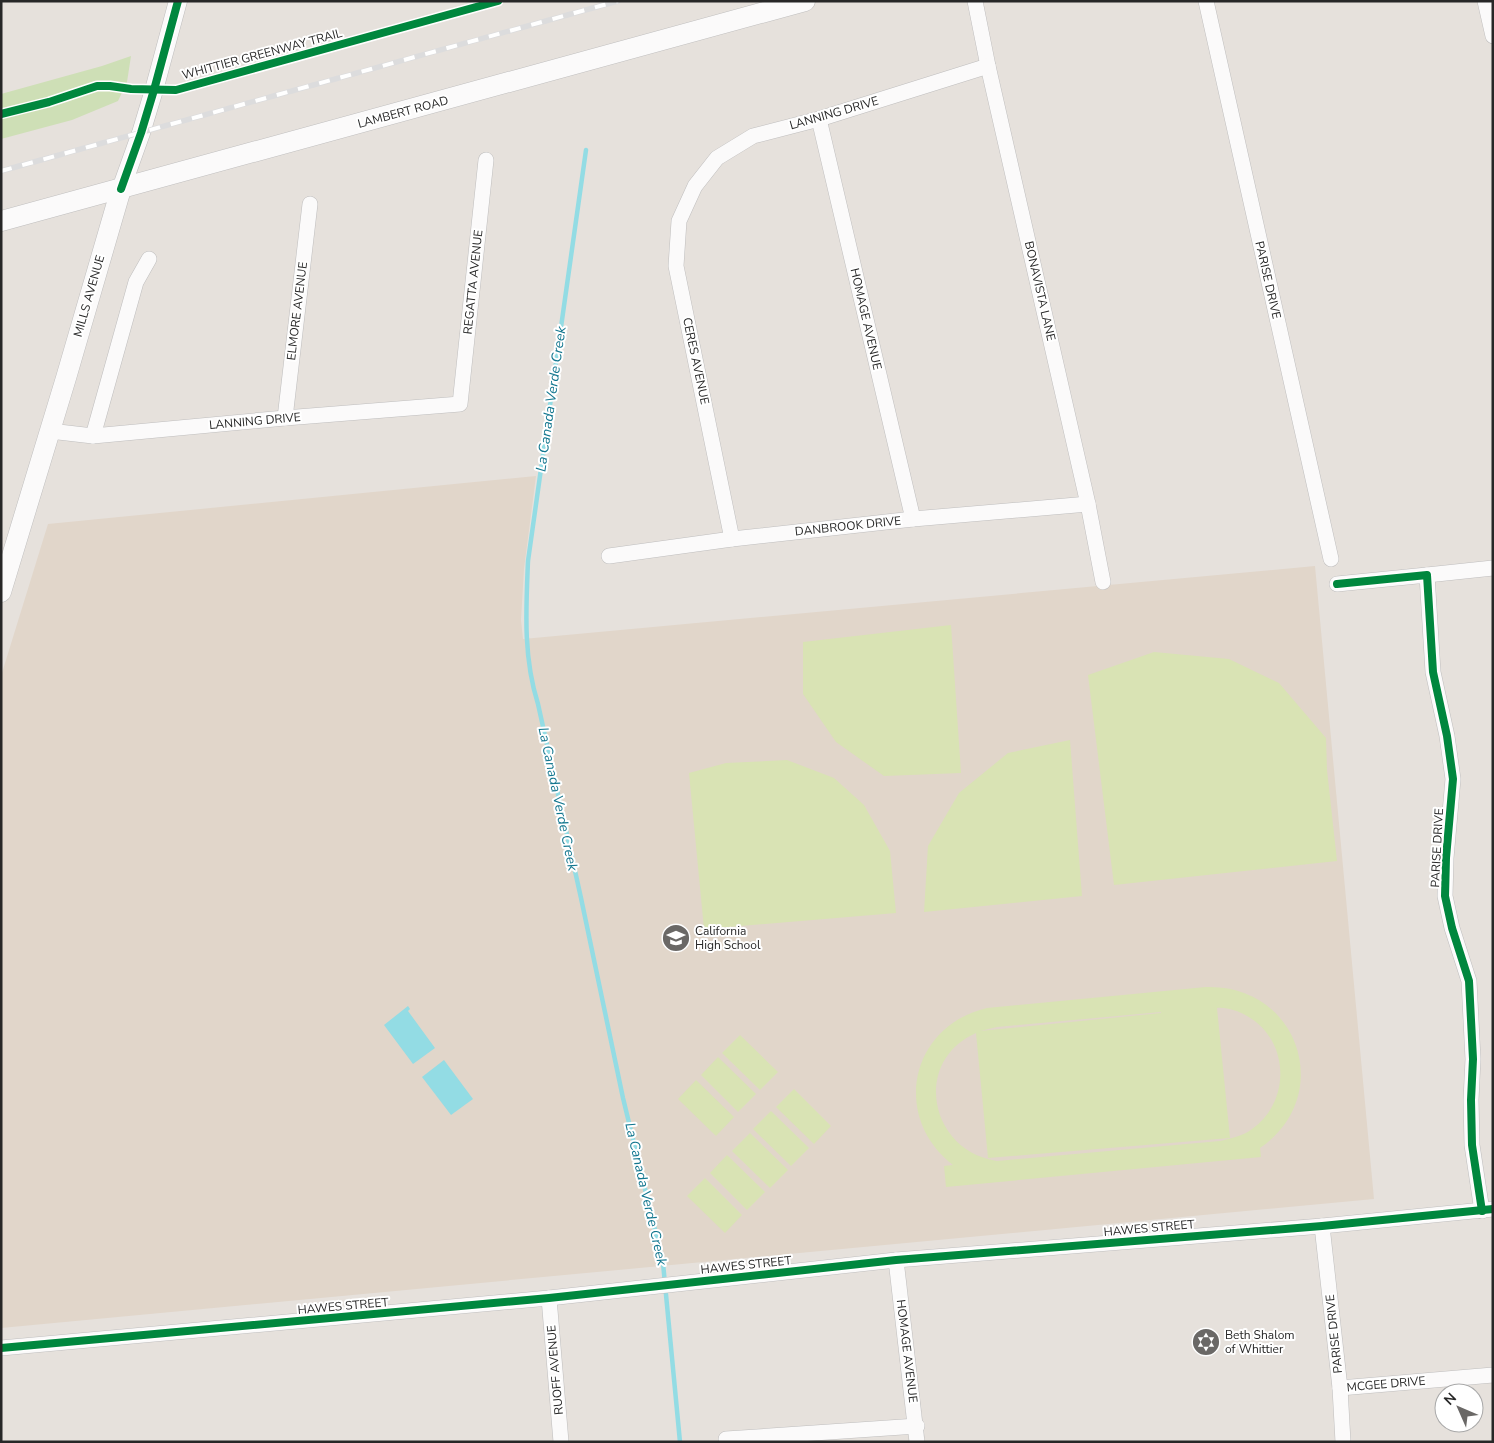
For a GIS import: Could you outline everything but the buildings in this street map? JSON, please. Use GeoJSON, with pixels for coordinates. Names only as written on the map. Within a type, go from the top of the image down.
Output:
{"type":"FeatureCollection","features":[{"type":"Feature","properties":{"kind":"main road","name":"LAMBERT ROAD"},"geometry":{"type":"LineString","coordinates":[[1,221],[805,1]]}},
{"type":"Feature","properties":{"kind":"main road","name":"MILLS AVENUE"},"geometry":{"type":"LineString","coordinates":[[1,592],[121,189]]}},
{"type":"Feature","properties":{"kind":"street","name":"MILLS AVENUE"},"geometry":{"type":"LineString","coordinates":[[121,189],[143,124],[178,1]]}},
{"type":"Feature","properties":{"kind":"street","name":"BONAVISTA LANE"},"geometry":{"type":"LineString","coordinates":[[975,1],[988,66],[1088,504],[1103,582]]}},
{"type":"Feature","properties":{"kind":"street","name":"PARISE DRIVE"},"geometry":{"type":"LineString","coordinates":[[1206,1],[1331,559]]}},
{"type":"Feature","properties":{"kind":"street"},"geometry":{"type":"LineString","coordinates":[[1485,1],[1493,36]]}},
{"type":"Feature","properties":{"kind":"street","name":"LANNING DRIVE"},"geometry":{"type":"LineString","coordinates":[[695,186],[717,158],[753,136],[818,119],[988,66]]}},
{"type":"Feature","properties":{"kind":"street","name":"HOMAGE AVENUE"},"geometry":{"type":"LineString","coordinates":[[818,119],[913,519]]}},
{"type":"Feature","properties":{"kind":"street","name":"REGATTA AVENUE"},"geometry":{"type":"LineString","coordinates":[[460,404],[486,160]]}},
{"type":"Feature","properties":{"kind":"street","name":"CERES AVENUE"},"geometry":{"type":"LineString","coordinates":[[695,186],[679,221],[676,266],[732,539]]}},
{"type":"Feature","properties":{"kind":"street","name":"ELMORE AVENUE"},"geometry":{"type":"LineString","coordinates":[[285,418],[310,204]]}},
{"type":"Feature","properties":{"kind":"street"},"geometry":{"type":"LineString","coordinates":[[93,436],[136,282],[149,259]]}},
{"type":"Feature","properties":{"kind":"street","name":"LANNING DRIVE"},"geometry":{"type":"LineString","coordinates":[[50,431],[93,436],[460,404]]}},
{"type":"Feature","properties":{"kind":"street","name":"DANBROOK DRIVE"},"geometry":{"type":"LineString","coordinates":[[609,556],[732,539],[913,519],[1088,504]]}},
{"type":"Feature","properties":{"kind":"street"},"geometry":{"type":"LineString","coordinates":[[1337,584],[1493,568]]}},
{"type":"Feature","properties":{"kind":"street","name":"PARISE DRIVE"},"geometry":{"type":"LineString","coordinates":[[1427,575],[1433,672],[1447,736],[1453,779],[1446,858],[1445,896],[1452,928],[1470,980],[1472,1145],[1488,1210]]}},
{"type":"Feature","properties":{"kind":"street","name":"HAWES STREET"},"geometry":{"type":"LineString","coordinates":[[1,1348],[549,1298],[896,1260],[1322,1226],[1488,1210]]}},
{"type":"Feature","properties":{"kind":"street","name":"PARISE DRIVE"},"geometry":{"type":"LineString","coordinates":[[1322,1226],[1340,1388],[1343,1442]]}},
{"type":"Feature","properties":{"kind":"street","name":"HOMAGE AVENUE"},"geometry":{"type":"LineString","coordinates":[[896,1260],[917,1426],[917,1442]]}},
{"type":"Feature","properties":{"kind":"street","name":"RUOFF AVENUE"},"geometry":{"type":"LineString","coordinates":[[549,1298],[561,1442]]}},
{"type":"Feature","properties":{"kind":"street","name":"MCGEE DRIVE"},"geometry":{"type":"LineString","coordinates":[[1340,1388],[1493,1375]]}},
{"type":"Feature","properties":{"kind":"street"},"geometry":{"type":"LineString","coordinates":[[726,1439],[917,1426]]}},
{"type":"Feature","properties":{"kind":"shaded area","name":"California High School"},"geometry":{"type":"Polygon","coordinates":[[[536,476],[524,569],[521,620],[523,639],[1315,566],[1374,1199],[1,1328],[1,676],[48,524],[536,476]]]}},
{"type":"Feature","properties":{"kind":"green space"},"geometry":{"type":"Polygon","coordinates":[[[131,56],[127,82],[118,101],[72,120],[1,139],[1,94],[131,56]]]}},
{"type":"Feature","properties":{"kind":"green space"},"geometry":{"type":"Polygon","coordinates":[[[951,625],[961,773],[884,776],[836,742],[803,694],[803,642],[951,625]]]}},
{"type":"Feature","properties":{"kind":"green space"},"geometry":{"type":"Polygon","coordinates":[[[1154,652],[1229,659],[1279,683],[1326,738],[1327,770],[1337,861],[1114,885],[1088,675],[1154,652]]]}},
{"type":"Feature","properties":{"kind":"green space"},"geometry":{"type":"Polygon","coordinates":[[[1070,740],[1082,896],[924,912],[928,846],[959,793],[1008,753],[1070,740]]]}},
{"type":"Feature","properties":{"kind":"green space"},"geometry":{"type":"Polygon","coordinates":[[[787,760],[834,778],[864,805],[890,851],[896,913],[704,929],[689,773],[726,763],[787,760]]]}},
{"type":"Feature","properties":{"kind":"green space"},"geometry":{"type":"Polygon","coordinates":[[[1206,987],[1238,991],[1264,1004],[1284,1023],[1296,1047],[1301,1073],[1297,1100],[1283,1126],[1260,1148],[1261,1157],[946,1187],[944,1166],[953,1165],[934,1145],[921,1123],[916,1099],[918,1075],[926,1053],[940,1033],[961,1018],[987,1008],[1206,987]],[[1217,1008],[1230,1138],[988,1158],[976,1033],[956,1046],[943,1063],[937,1083],[937,1104],[944,1123],[956,1141],[974,1154],[997,1161],[1220,1141],[1241,1135],[1252,1129],[1265,1117],[1274,1103],[1279,1087],[1278,1054],[1271,1039],[1261,1026],[1240,1012],[1217,1008]],[[1161,1013],[997,1027],[980,1031],[1161,1013]]]}},
{"type":"Feature","properties":{"kind":"green space"},"geometry":{"type":"Polygon","coordinates":[[[740,1035],[778,1072],[760,1090],[722,1053],[740,1035]]]}},
{"type":"Feature","properties":{"kind":"green space"},"geometry":{"type":"Polygon","coordinates":[[[718,1057],[756,1094],[738,1112],[701,1075],[718,1057]]]}},
{"type":"Feature","properties":{"kind":"green space"},"geometry":{"type":"Polygon","coordinates":[[[696,1080],[734,1117],[716,1136],[678,1099],[696,1080]]]}},
{"type":"Feature","properties":{"kind":"green space"},"geometry":{"type":"Polygon","coordinates":[[[794,1089],[831,1126],[814,1144],[776,1107],[794,1089]]]}},
{"type":"Feature","properties":{"kind":"green space"},"geometry":{"type":"Polygon","coordinates":[[[771,1111],[809,1148],[791,1166],[753,1129],[771,1111]]]}},
{"type":"Feature","properties":{"kind":"green space"},"geometry":{"type":"Polygon","coordinates":[[[750,1133],[788,1170],[770,1188],[732,1151],[750,1133]]]}},
{"type":"Feature","properties":{"kind":"green space"},"geometry":{"type":"Polygon","coordinates":[[[727,1155],[765,1192],[747,1210],[710,1173],[727,1155]]]}},
{"type":"Feature","properties":{"kind":"green space"},"geometry":{"type":"Polygon","coordinates":[[[705,1178],[742,1215],[725,1233],[687,1196],[705,1178]]]}},
{"type":"Feature","properties":{"kind":"water"},"geometry":{"type":"Polygon","coordinates":[[[408,1006],[410,1009],[408,1011],[435,1048],[413,1064],[384,1025],[408,1006]]]}},
{"type":"Feature","properties":{"kind":"water"},"geometry":{"type":"Polygon","coordinates":[[[444,1060],[473,1099],[451,1115],[422,1077],[444,1060]]]}},
{"type":"Feature","properties":{"kind":"waterway","name":"La Canada Verde Creek"},"geometry":{"type":"LineString","coordinates":[[586,150],[528,561],[526,615],[528,651],[533,686],[581,898],[623,1098],[663,1263],[680,1442]]}},
{"type":"Feature","properties":{"kind":"railway"},"geometry":{"type":"LineString","coordinates":[[1,171],[618,1]]}},
{"type":"Feature","properties":{"kind":"cycle path"},"geometry":{"type":"LineString","coordinates":[[121,189],[141,133],[178,1]]}},
{"type":"Feature","properties":{"kind":"cycle path","name":"WHITTIER GREENWAY TRAIL"},"geometry":{"type":"LineString","coordinates":[[1,114],[49,102],[97,86],[176,90],[498,1]]}},
{"type":"Feature","properties":{"kind":"cycle path"},"geometry":{"type":"LineString","coordinates":[[1337,584],[1427,575],[1433,672],[1447,736],[1453,779],[1446,858],[1445,896],[1452,928],[1469,981],[1473,1059],[1471,1100],[1472,1145],[1482,1211]]}},
{"type":"Feature","properties":{"kind":"cycle path"},"geometry":{"type":"LineString","coordinates":[[1,1348],[549,1298],[896,1260],[1322,1226],[1493,1209]]}},
{"type":"Feature","properties":{"kind":"place","name":"California High School"},"geometry":{"type":"Point","coordinates":[676,938]}},
{"type":"Feature","properties":{"kind":"place","name":"Beth Shalom of Whittier"},"geometry":{"type":"Point","coordinates":[1206,1342]}}]}
